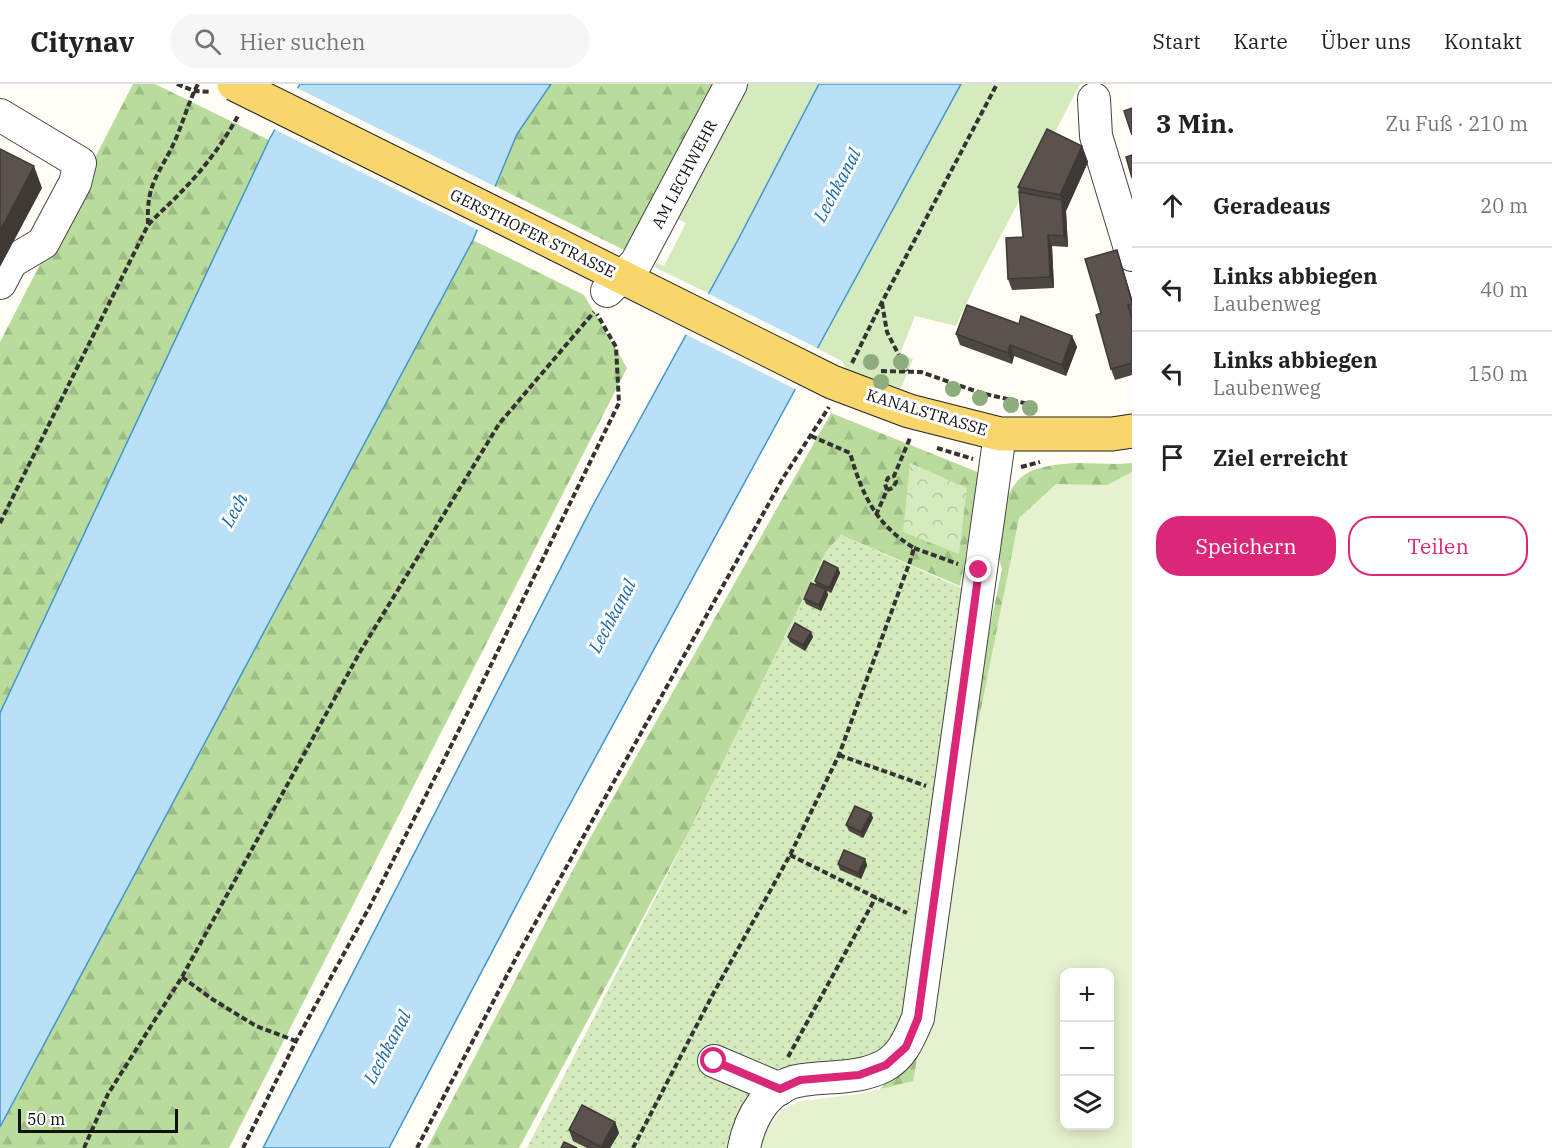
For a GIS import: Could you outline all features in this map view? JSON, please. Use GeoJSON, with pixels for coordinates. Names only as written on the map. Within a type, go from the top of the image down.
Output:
{"type":"FeatureCollection","features":[{"type":"Feature","properties":{"kind":"main road","name":"GERSTHOFER STRASSE"},"geometry":{"type":"LineString","coordinates":[[229,96],[558,245],[838,384]]}},
{"type":"Feature","properties":{"kind":"main road","name":"KANALSTRASSE"},"geometry":{"type":"LineString","coordinates":[[838,384],[909,411],[1000,434],[1112,434],[1132,431]]}},
{"type":"Feature","properties":{"kind":"street","name":"AM LECHWEHR"},"geometry":{"type":"LineString","coordinates":[[622,277],[731,84]]}},
{"type":"Feature","properties":{"kind":"street"},"geometry":{"type":"LineString","coordinates":[[1094,99],[1096,136],[1132,255]]}},
{"type":"Feature","properties":{"kind":"street"},"geometry":{"type":"LineString","coordinates":[[0,115],[80,163],[75,183],[43,243],[11,262],[0,283]]}},
{"type":"Feature","properties":{"kind":"street"},"geometry":{"type":"LineString","coordinates":[[744,1148],[757,1110],[768,1097],[800,1080],[859,1075],[886,1065],[906,1047],[918,1018],[979,570],[1000,434]]}},
{"type":"Feature","properties":{"kind":"street"},"geometry":{"type":"LineString","coordinates":[[714,1061],[780,1089]]}},
{"type":"Feature","properties":{"kind":"path"},"geometry":{"type":"LineString","coordinates":[[0,523],[148,225],[182,192],[230,129],[229,96],[195,91],[177,84]]}},
{"type":"Feature","properties":{"kind":"path"},"geometry":{"type":"LineString","coordinates":[[148,225],[147,203],[153,180],[176,139],[198,84]]}},
{"type":"Feature","properties":{"kind":"path"},"geometry":{"type":"LineString","coordinates":[[417,1148],[518,954],[783,478],[811,436],[997,84]]}},
{"type":"Feature","properties":{"kind":"path"},"geometry":{"type":"LineString","coordinates":[[882,302],[887,332],[907,371]]}},
{"type":"Feature","properties":{"kind":"path"},"geometry":{"type":"LineString","coordinates":[[84,1148],[108,1094],[182,977],[360,652],[499,424],[595,311],[616,348],[620,403],[396,855],[296,1041],[243,1148]]}},
{"type":"Feature","properties":{"kind":"path"},"geometry":{"type":"LineString","coordinates":[[921,372],[990,395],[1038,406]]}},
{"type":"Feature","properties":{"kind":"path"},"geometry":{"type":"LineString","coordinates":[[811,436],[850,453],[858,479],[875,515],[897,537],[914,548],[979,570]]}},
{"type":"Feature","properties":{"kind":"path"},"geometry":{"type":"LineString","coordinates":[[875,515],[887,490],[893,488],[896,482],[894,476],[910,437]]}},
{"type":"Feature","properties":{"kind":"path"},"geometry":{"type":"LineString","coordinates":[[633,1148],[713,994],[790,855],[839,755],[914,548]]}},
{"type":"Feature","properties":{"kind":"path"},"geometry":{"type":"LineString","coordinates":[[839,755],[949,792]]}},
{"type":"Feature","properties":{"kind":"path"},"geometry":{"type":"LineString","coordinates":[[790,855],[916,918]]}},
{"type":"Feature","properties":{"kind":"path"},"geometry":{"type":"LineString","coordinates":[[780,1089],[787,1058],[876,897]]}},
{"type":"Feature","properties":{"kind":"path"},"geometry":{"type":"LineString","coordinates":[[182,977],[256,1026],[296,1041]]}},
{"type":"Feature","properties":{"kind":"green space"},"geometry":{"type":"Polygon","coordinates":[[[133,84],[155,84],[269,140],[0,713],[0,342],[133,84]]]}},
{"type":"Feature","properties":{"kind":"green space"},"geometry":{"type":"Polygon","coordinates":[[[551,84],[720,84],[630,253],[495,186],[517,134],[551,84]]]}},
{"type":"Feature","properties":{"kind":"green space"},"geometry":{"type":"Polygon","coordinates":[[[741,84],[819,84],[708,293],[654,267],[656,263],[664,266],[686,223],[672,216],[741,84]]]}},
{"type":"Feature","properties":{"kind":"green space"},"geometry":{"type":"Polygon","coordinates":[[[961,84],[1080,84],[976,283],[956,326],[915,316],[900,354],[913,359],[901,388],[848,373],[842,361],[818,349],[961,84]]]}},
{"type":"Feature","properties":{"kind":"green space"},"geometry":{"type":"Polygon","coordinates":[[[473,240],[584,295],[627,368],[229,1148],[0,1148],[0,1127],[473,240]]]}},
{"type":"Feature","properties":{"kind":"green space"},"geometry":{"type":"Polygon","coordinates":[[[831,413],[980,473],[960,586],[841,535],[826,552],[689,832],[519,1148],[427,1148],[585,847],[831,413]]]}},
{"type":"Feature","properties":{"kind":"green space"},"geometry":{"type":"Polygon","coordinates":[[[910,463],[967,488],[959,554],[903,532],[910,463]]]}},
{"type":"Feature","properties":{"kind":"green space"},"geometry":{"type":"Polygon","coordinates":[[[1076,463],[1132,463],[1132,481],[933,1078],[877,1096],[899,1067],[1002,569],[998,546],[1009,493],[1024,475],[1034,470],[1076,463]]]}},
{"type":"Feature","properties":{"kind":"green space"},"geometry":{"type":"Polygon","coordinates":[[[1132,472],[1132,1148],[759,1148],[766,1130],[781,1110],[801,1101],[859,1094],[913,1081],[975,739],[1019,518],[1056,484],[1107,485],[1132,472]]]}},
{"type":"Feature","properties":{"kind":"green space"},"geometry":{"type":"Polygon","coordinates":[[[841,535],[966,590],[907,1016],[882,1051],[854,1062],[796,1066],[735,1148],[527,1148],[689,832],[826,552],[841,535]]]}},
{"type":"Feature","properties":{"kind":"water","name":"Lech"},"geometry":{"type":"Polygon","coordinates":[[[300,84],[551,84],[517,134],[473,240],[0,1127],[0,713],[269,140],[300,84]]]}},
{"type":"Feature","properties":{"kind":"water","name":"Lechkanal"},"geometry":{"type":"Polygon","coordinates":[[[819,84],[961,84],[557,828],[389,1148],[263,1148],[593,505],[739,238],[819,84]]]}},
{"type":"Feature","properties":{"kind":"pier"},"geometry":{"type":"Polygon","coordinates":[[[295,87],[498,188],[480,231],[272,128],[295,87]]]}},
{"type":"Feature","properties":{"kind":"pier"},"geometry":{"type":"Polygon","coordinates":[[[705,292],[821,350],[799,391],[683,333],[705,292]]]}},
{"type":"Feature","properties":{"kind":"building"},"geometry":{"type":"Polygon","coordinates":[[[1132,108],[1132,135],[1124,111],[1132,108]]]}},
{"type":"Feature","properties":{"kind":"building"},"geometry":{"type":"Polygon","coordinates":[[[1047,129],[1082,146],[1060,195],[1018,187],[1047,129]]]}},
{"type":"Feature","properties":{"kind":"building"},"geometry":{"type":"Polygon","coordinates":[[[0,149],[34,166],[0,231],[0,149]]]}},
{"type":"Feature","properties":{"kind":"building"},"geometry":{"type":"Polygon","coordinates":[[[1132,155],[1132,178],[1126,157],[1132,155]]]}},
{"type":"Feature","properties":{"kind":"building"},"geometry":{"type":"Polygon","coordinates":[[[1019,192],[1062,200],[1064,236],[1048,235],[1050,277],[1008,279],[1006,238],[1023,237],[1019,192]]]}},
{"type":"Feature","properties":{"kind":"building"},"geometry":{"type":"Polygon","coordinates":[[[1117,250],[1132,302],[1128,305],[1132,319],[1132,363],[1111,369],[1096,315],[1101,313],[1085,259],[1117,250]]]}},
{"type":"Feature","properties":{"kind":"building"},"geometry":{"type":"Polygon","coordinates":[[[967,305],[1019,324],[1021,316],[1072,336],[1062,365],[1010,345],[1008,353],[956,334],[967,305]]]}},
{"type":"Feature","properties":{"kind":"building"},"geometry":{"type":"Polygon","coordinates":[[[824,561],[838,568],[829,588],[815,581],[824,561]]]}},
{"type":"Feature","properties":{"kind":"building"},"geometry":{"type":"Polygon","coordinates":[[[811,583],[826,589],[819,605],[804,599],[811,583]]]}},
{"type":"Feature","properties":{"kind":"building"},"geometry":{"type":"Polygon","coordinates":[[[795,623],[811,632],[803,645],[788,637],[795,623]]]}},
{"type":"Feature","properties":{"kind":"building"},"geometry":{"type":"Polygon","coordinates":[[[855,806],[871,813],[861,832],[846,825],[855,806]]]}},
{"type":"Feature","properties":{"kind":"building"},"geometry":{"type":"Polygon","coordinates":[[[844,850],[865,859],[858,873],[838,864],[844,850]]]}},
{"type":"Feature","properties":{"kind":"building"},"geometry":{"type":"Polygon","coordinates":[[[582,1105],[615,1122],[601,1147],[569,1130],[582,1105]]]}},
{"type":"Feature","properties":{"kind":"building"},"geometry":{"type":"Polygon","coordinates":[[[564,1142],[577,1148],[561,1148],[564,1142]]]}},
{"type":"Feature","properties":{"kind":"route"},"geometry":{"type":"LineString","coordinates":[[714,1061],[780,1089],[800,1080],[859,1075],[886,1065],[906,1047],[918,1018],[979,570]]}}]}
